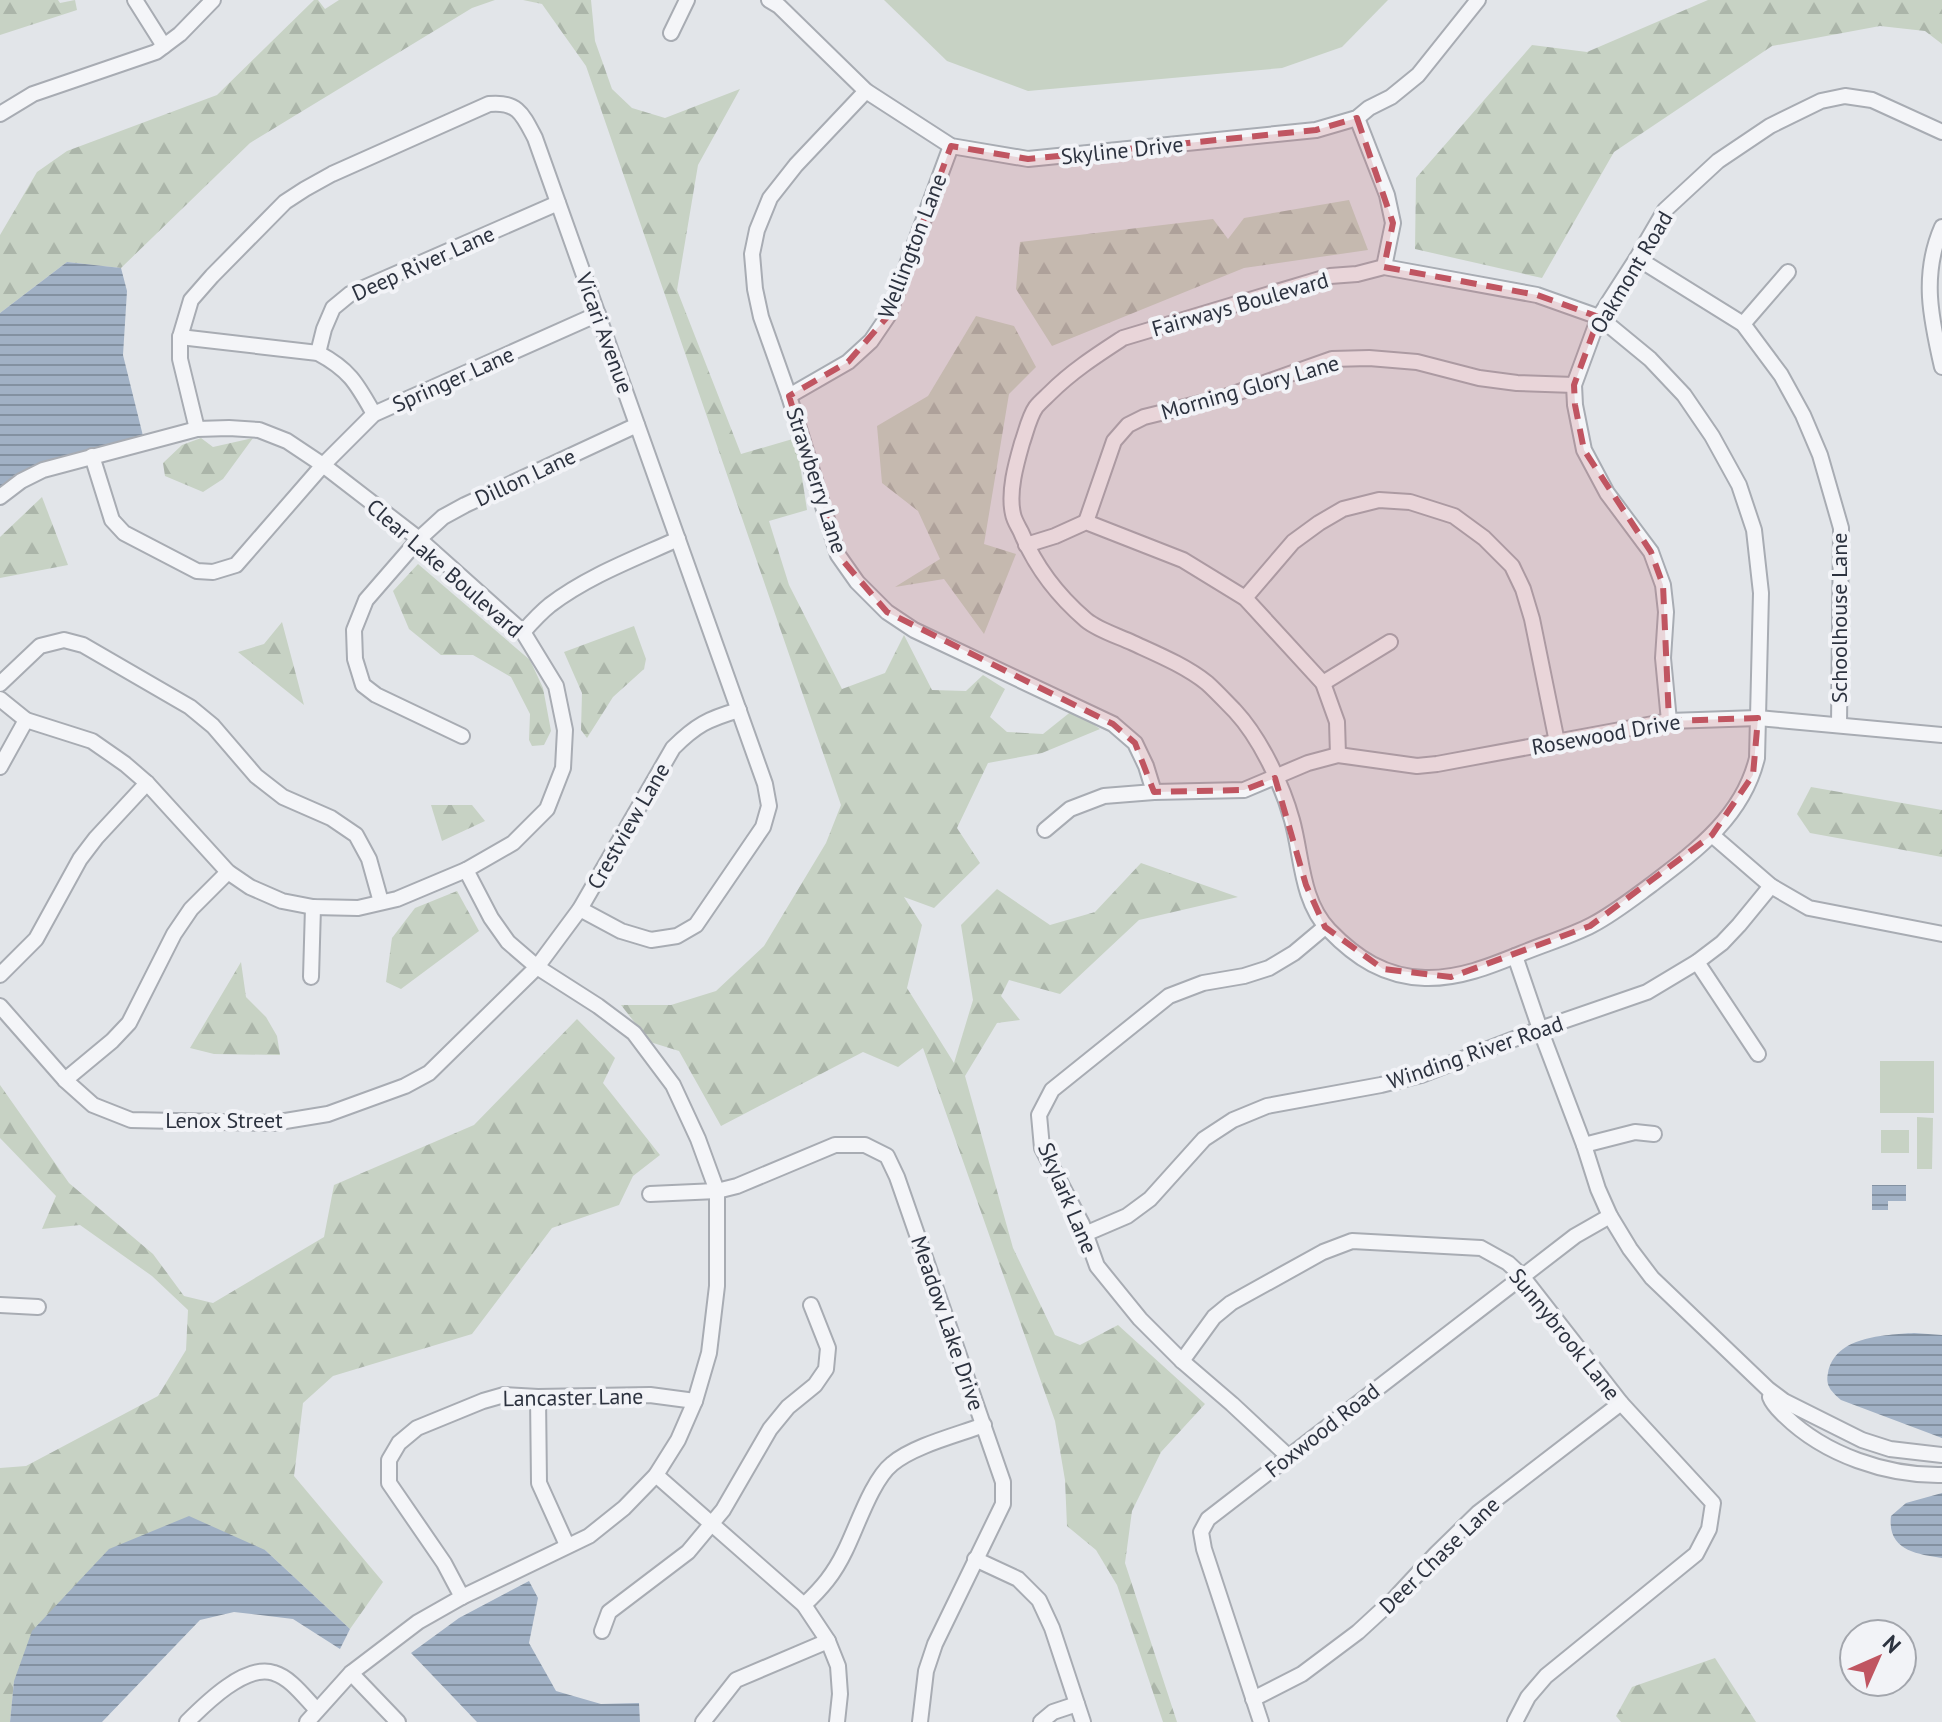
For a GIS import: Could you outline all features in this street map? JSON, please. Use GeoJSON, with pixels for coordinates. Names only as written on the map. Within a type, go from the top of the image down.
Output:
{"type":"FeatureCollection","features":[{"type":"Feature","properties":{"kind":"street"},"geometry":{"type":"LineString","coordinates":[[135,0],[164,46]]}},
{"type":"Feature","properties":{"kind":"street"},"geometry":{"type":"LineString","coordinates":[[0,114],[33,94],[156,52],[180,34],[213,0]]}},
{"type":"Feature","properties":{"kind":"street"},"geometry":{"type":"LineString","coordinates":[[671,33],[687,0]]}},
{"type":"Feature","properties":{"kind":"street","name":"Skyline Drive"},"geometry":{"type":"LineString","coordinates":[[769,0],[779,6],[866,91],[951,146],[1028,159],[1316,130],[1357,118],[1391,97],[1418,75],[1478,0]]}},
{"type":"Feature","properties":{"kind":"street","name":"Strawberry Lane"},"geometry":{"type":"LineString","coordinates":[[866,91],[796,165],[770,198],[757,230],[752,254],[761,317],[838,555],[857,582],[887,612],[914,630],[1113,724],[1135,743],[1154,792]]}},
{"type":"Feature","properties":{"kind":"street","name":"Oakmont Road"},"geometry":{"type":"LineString","coordinates":[[1669,721],[1663,658],[1666,612],[1663,585],[1651,552],[1607,493],[1584,450],[1575,405],[1574,385],[1599,317],[1665,210],[1718,161],[1770,126],[1821,101],[1845,96],[1872,100],[1942,132]]}},
{"type":"Feature","properties":{"kind":"street","name":"Vicari Avenue"},"geometry":{"type":"LineString","coordinates":[[197,429],[180,359],[180,337],[191,300],[285,202],[332,174],[489,104],[503,102],[522,113],[535,138],[598,314],[765,784],[769,806],[763,827],[696,925],[677,936],[651,940],[621,931],[580,909]]}},
{"type":"Feature","properties":{"kind":"street"},"geometry":{"type":"LineString","coordinates":[[1357,118],[1387,195],[1393,223],[1384,267]]}},
{"type":"Feature","properties":{"kind":"street","name":"Wellington Lane"},"geometry":{"type":"LineString","coordinates":[[789,396],[848,362],[871,341],[888,316],[951,146]]}},
{"type":"Feature","properties":{"kind":"street","name":"Deep River Lane"},"geometry":{"type":"LineString","coordinates":[[318,353],[333,308],[350,294],[558,203]]}},
{"type":"Feature","properties":{"kind":"street"},"geometry":{"type":"LineString","coordinates":[[1942,227],[1934,245],[1929,301],[1942,367]]}},
{"type":"Feature","properties":{"kind":"street","name":"Schoolhouse Lane"},"geometry":{"type":"LineString","coordinates":[[1637,258],[1743,324],[1781,375],[1803,415],[1820,455],[1841,528],[1839,725]]}},
{"type":"Feature","properties":{"kind":"street","name":"Fairways Boulevard"},"geometry":{"type":"LineString","coordinates":[[1384,267],[1537,295],[1599,317],[1650,359],[1684,395],[1712,436],[1739,485],[1754,530],[1761,593],[1757,758],[1745,792],[1712,835],[1614,912],[1590,926],[1478,970],[1451,977],[1403,975],[1363,960],[1325,927],[1306,885],[1285,798],[1263,752],[1238,714],[1205,682],[1167,659],[1089,622],[1040,571],[1013,513],[1013,472],[1036,407],[1061,382],[1095,356],[1123,338],[1330,276],[1357,274],[1384,267]]}},
{"type":"Feature","properties":{"kind":"street"},"geometry":{"type":"LineString","coordinates":[[1743,324],[1788,272]]}},
{"type":"Feature","properties":{"kind":"street","name":"Springer Lane"},"geometry":{"type":"LineString","coordinates":[[92,456],[112,520],[124,533],[197,571],[213,572],[236,565],[323,465],[374,414],[598,314]]}},
{"type":"Feature","properties":{"kind":"street"},"geometry":{"type":"LineString","coordinates":[[180,337],[318,353],[338,363],[353,378],[374,414]]}},
{"type":"Feature","properties":{"kind":"street","name":"Morning Glory Lane"},"geometry":{"type":"LineString","coordinates":[[1086,522],[1114,441],[1128,425],[1144,417],[1225,397],[1332,359],[1417,362],[1479,378],[1574,385]]}},
{"type":"Feature","properties":{"kind":"street","name":"Dillon Lane"},"geometry":{"type":"LineString","coordinates":[[462,736],[376,695],[363,685],[355,659],[354,630],[366,600],[419,539],[443,517],[637,425]]}},
{"type":"Feature","properties":{"kind":"street","name":"Clear Lake Boulevard"},"geometry":{"type":"LineString","coordinates":[[0,497],[43,470],[197,429],[259,430],[287,441],[419,539],[523,632],[556,686],[565,730],[563,768],[547,809],[513,843],[466,870],[397,899],[358,908],[313,907],[282,901],[250,887],[228,872],[147,783],[125,764],[92,741],[26,720],[0,699]]}},
{"type":"Feature","properties":{"kind":"street"},"geometry":{"type":"LineString","coordinates":[[1245,598],[1293,542],[1343,509],[1379,500],[1410,502],[1454,516],[1484,538],[1512,566],[1523,589],[1557,742]]}},
{"type":"Feature","properties":{"kind":"street"},"geometry":{"type":"LineString","coordinates":[[1026,545],[1086,522],[1183,560],[1245,598],[1323,683],[1337,722],[1338,755]]}},
{"type":"Feature","properties":{"kind":"street"},"geometry":{"type":"LineString","coordinates":[[523,632],[547,607],[571,590],[678,539]]}},
{"type":"Feature","properties":{"kind":"street"},"geometry":{"type":"LineString","coordinates":[[0,684],[40,646],[64,640],[83,645],[190,707],[213,726],[256,776],[283,797],[331,818],[356,835],[369,859],[381,902]]}},
{"type":"Feature","properties":{"kind":"street"},"geometry":{"type":"LineString","coordinates":[[1323,683],[1390,642]]}},
{"type":"Feature","properties":{"kind":"street","name":"Crestview Lane"},"geometry":{"type":"LineString","coordinates":[[537,967],[580,909],[673,748],[690,730],[711,718],[739,710]]}},
{"type":"Feature","properties":{"kind":"street","name":"Rosewood Drive"},"geometry":{"type":"LineString","coordinates":[[1045,830],[1070,809],[1104,796],[1244,790],[1308,763],[1338,755],[1417,766],[1476,758],[1669,721],[1758,718],[1942,735]]}},
{"type":"Feature","properties":{"kind":"street"},"geometry":{"type":"LineString","coordinates":[[0,767],[26,720]]}},
{"type":"Feature","properties":{"kind":"street"},"geometry":{"type":"LineString","coordinates":[[0,975],[36,939],[80,859],[96,838],[147,783]]}},
{"type":"Feature","properties":{"kind":"street"},"geometry":{"type":"LineString","coordinates":[[1712,835],[1771,886],[1809,908],[1942,934]]}},
{"type":"Feature","properties":{"kind":"street"},"geometry":{"type":"LineString","coordinates":[[187,1722],[234,1681],[265,1671],[288,1681],[312,1716],[351,1673],[418,1622],[462,1597],[589,1536],[624,1508],[656,1475],[678,1440],[695,1401],[709,1353],[717,1286],[717,1191],[698,1139],[673,1085],[634,1033],[537,967],[508,942],[491,918],[466,870]]}},
{"type":"Feature","properties":{"kind":"street"},"geometry":{"type":"LineString","coordinates":[[65,1080],[129,1023],[174,934],[191,909],[228,872]]}},
{"type":"Feature","properties":{"kind":"street","name":"Winding River Road"},"geometry":{"type":"LineString","coordinates":[[1085,1234],[1127,1216],[1150,1199],[1204,1139],[1233,1120],[1267,1106],[1421,1075],[1647,992],[1722,943],[1771,886]]}},
{"type":"Feature","properties":{"kind":"street"},"geometry":{"type":"LineString","coordinates":[[311,977],[313,907]]}},
{"type":"Feature","properties":{"kind":"street","name":"Skylark Lane"},"geometry":{"type":"LineString","coordinates":[[1289,1457],[1182,1361],[1140,1319],[1097,1266],[1085,1234],[1042,1148],[1039,1115],[1052,1090],[1169,996],[1203,983],[1269,968],[1294,953],[1325,927]]}},
{"type":"Feature","properties":{"kind":"street"},"geometry":{"type":"LineString","coordinates":[[1515,956],[1598,1189],[1630,1249],[1652,1278],[1784,1401],[1862,1440],[1890,1449],[1942,1455]]}},
{"type":"Feature","properties":{"kind":"street"},"geometry":{"type":"LineString","coordinates":[[1697,962],[1758,1054]]}},
{"type":"Feature","properties":{"kind":"street","name":"Lenox Street"},"geometry":{"type":"LineString","coordinates":[[0,1006],[65,1080],[93,1105],[131,1120],[273,1123],[328,1114],[405,1086],[429,1073],[537,967]]}},
{"type":"Feature","properties":{"kind":"street"},"geometry":{"type":"LineString","coordinates":[[1584,1145],[1635,1132],[1654,1134]]}},
{"type":"Feature","properties":{"kind":"street","name":"Meadow Lake Drive"},"geometry":{"type":"LineString","coordinates":[[650,1194],[717,1191],[748,1182],[835,1145],[865,1145],[887,1156],[1003,1482],[1003,1504],[935,1644],[926,1671],[920,1722]]}},
{"type":"Feature","properties":{"kind":"street","name":"Foxwood Road"},"geometry":{"type":"LineString","coordinates":[[1261,1722],[1204,1549],[1201,1532],[1208,1519],[1575,1236],[1610,1216]]}},
{"type":"Feature","properties":{"kind":"street","name":"Sunnybrook Lane"},"geometry":{"type":"LineString","coordinates":[[1182,1361],[1214,1317],[1231,1303],[1323,1252],[1352,1241],[1481,1248],[1508,1263],[1522,1276],[1621,1403],[1713,1503],[1709,1529],[1696,1554],[1546,1676],[1528,1697],[1515,1722]]}},
{"type":"Feature","properties":{"kind":"street"},"geometry":{"type":"LineString","coordinates":[[0,1305],[38,1307]]}},
{"type":"Feature","properties":{"kind":"street"},"geometry":{"type":"LineString","coordinates":[[602,1631],[609,1612],[688,1552],[723,1510],[770,1429],[788,1407],[815,1385],[826,1369],[828,1348],[811,1305]]}},
{"type":"Feature","properties":{"kind":"street"},"geometry":{"type":"LineString","coordinates":[[1768,1389],[1772,1404],[1798,1428],[1826,1446],[1875,1467],[1930,1476],[1942,1475]]}},
{"type":"Feature","properties":{"kind":"street","name":"Lancaster Lane"},"geometry":{"type":"LineString","coordinates":[[462,1597],[444,1563],[389,1483],[389,1460],[399,1443],[417,1428],[504,1395],[650,1395],[695,1401]]}},
{"type":"Feature","properties":{"kind":"street"},"geometry":{"type":"LineString","coordinates":[[538,1397],[539,1483],[567,1545]]}},
{"type":"Feature","properties":{"kind":"street","name":"Deer Chase Lane"},"geometry":{"type":"LineString","coordinates":[[1253,1699],[1302,1674],[1358,1632],[1398,1596],[1478,1513],[1621,1403]]}},
{"type":"Feature","properties":{"kind":"street"},"geometry":{"type":"LineString","coordinates":[[804,1605],[825,1585],[843,1555],[875,1486],[890,1465],[910,1452],[984,1425]]}},
{"type":"Feature","properties":{"kind":"street"},"geometry":{"type":"LineString","coordinates":[[656,1475],[804,1605],[828,1641],[838,1666],[840,1694],[837,1722]]}},
{"type":"Feature","properties":{"kind":"street"},"geometry":{"type":"LineString","coordinates":[[975,1559],[1018,1579],[1039,1600],[1052,1628],[1083,1722]]}},
{"type":"Feature","properties":{"kind":"street"},"geometry":{"type":"LineString","coordinates":[[703,1722],[736,1680],[828,1641]]}},
{"type":"Feature","properties":{"kind":"street"},"geometry":{"type":"LineString","coordinates":[[351,1673],[398,1722]]}},
{"type":"Feature","properties":{"kind":"street"},"geometry":{"type":"LineString","coordinates":[[1041,1722],[1053,1712],[1077,1704]]}},
{"type":"Feature","properties":{"kind":"highlighted area"},"geometry":{"type":"Polygon","coordinates":[[[1357,118],[1393,223],[1384,267],[1537,295],[1599,317],[1574,385],[1575,405],[1584,450],[1651,552],[1663,585],[1669,721],[1758,718],[1753,775],[1712,835],[1590,926],[1451,977],[1383,969],[1325,927],[1306,885],[1275,778],[1244,790],[1154,792],[1135,743],[1113,724],[887,612],[838,555],[789,396],[848,362],[888,316],[951,146],[1028,159],[1316,130],[1357,118]]]}},
{"type":"Feature","properties":{"kind":"green space"},"geometry":{"type":"Polygon","coordinates":[[[0,0],[58,0],[60,3],[75,0],[77,10],[0,35],[0,0]]]}},
{"type":"Feature","properties":{"kind":"green space"},"geometry":{"type":"Polygon","coordinates":[[[314,0],[318,0],[325,9],[339,0],[495,0],[472,8],[250,143],[121,268],[67,262],[0,313],[0,235],[37,172],[67,151],[217,95],[314,0]]]}},
{"type":"Feature","properties":{"kind":"green space"},"geometry":{"type":"Polygon","coordinates":[[[523,0],[591,0],[595,41],[612,89],[632,108],[665,118],[740,89],[698,165],[677,290],[741,454],[796,438],[807,510],[769,521],[789,585],[842,689],[885,673],[904,635],[932,690],[966,691],[983,675],[1005,689],[990,717],[1007,732],[1043,734],[1073,710],[1100,729],[1042,753],[988,763],[957,828],[980,863],[934,908],[904,897],[922,925],[907,988],[954,1063],[973,1000],[961,925],[997,889],[1050,925],[1095,912],[1141,863],[1238,897],[1139,920],[1060,994],[1009,980],[1001,996],[1020,1020],[997,1023],[965,1076],[1013,1248],[1055,1335],[1080,1345],[1118,1325],[1205,1404],[1161,1452],[1132,1511],[1125,1563],[1177,1722],[1163,1722],[1117,1585],[1096,1550],[1067,1526],[1065,1480],[1055,1421],[923,1048],[898,1067],[863,1052],[721,1126],[679,1051],[650,1042],[621,1005],[671,1005],[716,991],[764,946],[826,843],[841,805],[586,66],[542,4],[523,0]]]}},
{"type":"Feature","properties":{"kind":"green space"},"geometry":{"type":"Polygon","coordinates":[[[884,0],[1388,0],[1342,47],[1282,68],[1028,91],[947,61],[884,0]]]}},
{"type":"Feature","properties":{"kind":"green space"},"geometry":{"type":"Polygon","coordinates":[[[1708,0],[1942,0],[1942,44],[1925,31],[1880,26],[1772,46],[1614,152],[1542,278],[1415,249],[1416,178],[1532,45],[1587,52],[1708,0]]]}},
{"type":"Feature","properties":{"kind":"green space"},"geometry":{"type":"Polygon","coordinates":[[[1349,200],[1368,250],[1244,268],[1052,346],[1016,289],[1020,242],[1213,219],[1228,239],[1244,218],[1349,200]]]}},
{"type":"Feature","properties":{"kind":"green space"},"geometry":{"type":"Polygon","coordinates":[[[976,316],[1014,326],[1036,367],[1009,394],[984,544],[1016,554],[984,634],[944,579],[895,587],[940,559],[918,511],[882,483],[877,426],[928,396],[976,316]]]}},
{"type":"Feature","properties":{"kind":"green space"},"geometry":{"type":"Polygon","coordinates":[[[201,438],[213,447],[253,438],[223,479],[203,492],[165,476],[163,463],[182,445],[201,438]]]}},
{"type":"Feature","properties":{"kind":"green space"},"geometry":{"type":"Polygon","coordinates":[[[42,497],[68,565],[0,578],[0,537],[42,497]]]}},
{"type":"Feature","properties":{"kind":"green space"},"geometry":{"type":"Polygon","coordinates":[[[418,564],[530,660],[543,688],[551,731],[544,745],[532,746],[529,740],[530,714],[511,677],[473,655],[441,655],[409,629],[393,591],[418,564]]]}},
{"type":"Feature","properties":{"kind":"green space"},"geometry":{"type":"Polygon","coordinates":[[[282,622],[304,705],[238,652],[264,644],[282,622]]]}},
{"type":"Feature","properties":{"kind":"green space"},"geometry":{"type":"Polygon","coordinates":[[[634,626],[646,659],[644,669],[613,697],[587,738],[581,730],[582,693],[564,652],[634,626]]]}},
{"type":"Feature","properties":{"kind":"green space"},"geometry":{"type":"Polygon","coordinates":[[[1811,787],[1942,810],[1942,857],[1810,833],[1797,814],[1811,787]]]}},
{"type":"Feature","properties":{"kind":"green space"},"geometry":{"type":"Polygon","coordinates":[[[431,805],[472,805],[485,821],[442,841],[431,805]]]}},
{"type":"Feature","properties":{"kind":"green space"},"geometry":{"type":"Polygon","coordinates":[[[457,891],[479,931],[401,989],[386,982],[392,938],[415,908],[457,891]]]}},
{"type":"Feature","properties":{"kind":"green space"},"geometry":{"type":"Polygon","coordinates":[[[241,962],[246,997],[266,1017],[277,1036],[280,1055],[214,1054],[190,1048],[241,962]]]}},
{"type":"Feature","properties":{"kind":"green space"},"geometry":{"type":"Polygon","coordinates":[[[577,1019],[615,1058],[603,1083],[660,1155],[633,1176],[619,1205],[552,1228],[472,1334],[333,1376],[303,1403],[294,1476],[383,1582],[350,1629],[265,1550],[14,1681],[10,1722],[0,1722],[0,1468],[26,1466],[158,1396],[186,1350],[188,1310],[152,1276],[80,1225],[42,1229],[56,1196],[0,1138],[0,1085],[69,1183],[153,1254],[184,1296],[213,1303],[324,1237],[334,1185],[474,1125],[577,1019]]]}},
{"type":"Feature","properties":{"kind":"green space"},"geometry":{"type":"Polygon","coordinates":[[[1880,1061],[1934,1061],[1934,1113],[1880,1113],[1880,1061]]]}},
{"type":"Feature","properties":{"kind":"green space"},"geometry":{"type":"Polygon","coordinates":[[[1917,1117],[1933,1118],[1932,1169],[1917,1169],[1917,1117]]]}},
{"type":"Feature","properties":{"kind":"green space"},"geometry":{"type":"Polygon","coordinates":[[[1881,1130],[1909,1130],[1909,1153],[1881,1153],[1881,1130]]]}},
{"type":"Feature","properties":{"kind":"green space"},"geometry":{"type":"Polygon","coordinates":[[[1715,1658],[1756,1722],[1621,1722],[1616,1716],[1632,1687],[1715,1658]]]}},
{"type":"Feature","properties":{"kind":"water"},"geometry":{"type":"Polygon","coordinates":[[[67,262],[121,268],[127,291],[123,355],[144,440],[34,471],[0,495],[0,313],[67,262]]]}},
{"type":"Feature","properties":{"kind":"water"},"geometry":{"type":"Polygon","coordinates":[[[1872,1185],[1906,1185],[1906,1201],[1888,1201],[1888,1210],[1872,1210],[1872,1185]]]}},
{"type":"Feature","properties":{"kind":"water"},"geometry":{"type":"Polygon","coordinates":[[[1914,1333],[1942,1335],[1942,1438],[1841,1400],[1828,1385],[1832,1361],[1840,1351],[1862,1340],[1914,1333]]]}},
{"type":"Feature","properties":{"kind":"water"},"geometry":{"type":"Polygon","coordinates":[[[1942,1493],[1942,1558],[1905,1548],[1894,1536],[1891,1516],[1906,1503],[1942,1493]]]}},
{"type":"Feature","properties":{"kind":"water"},"geometry":{"type":"Polygon","coordinates":[[[189,1516],[265,1550],[350,1629],[340,1649],[293,1619],[234,1612],[200,1620],[102,1722],[10,1722],[14,1681],[32,1631],[109,1549],[189,1516]]]}},
{"type":"Feature","properties":{"kind":"water"},"geometry":{"type":"Polygon","coordinates":[[[529,1581],[538,1598],[529,1643],[556,1691],[601,1704],[639,1703],[640,1722],[477,1722],[411,1653],[459,1618],[529,1581]]]}}]}
